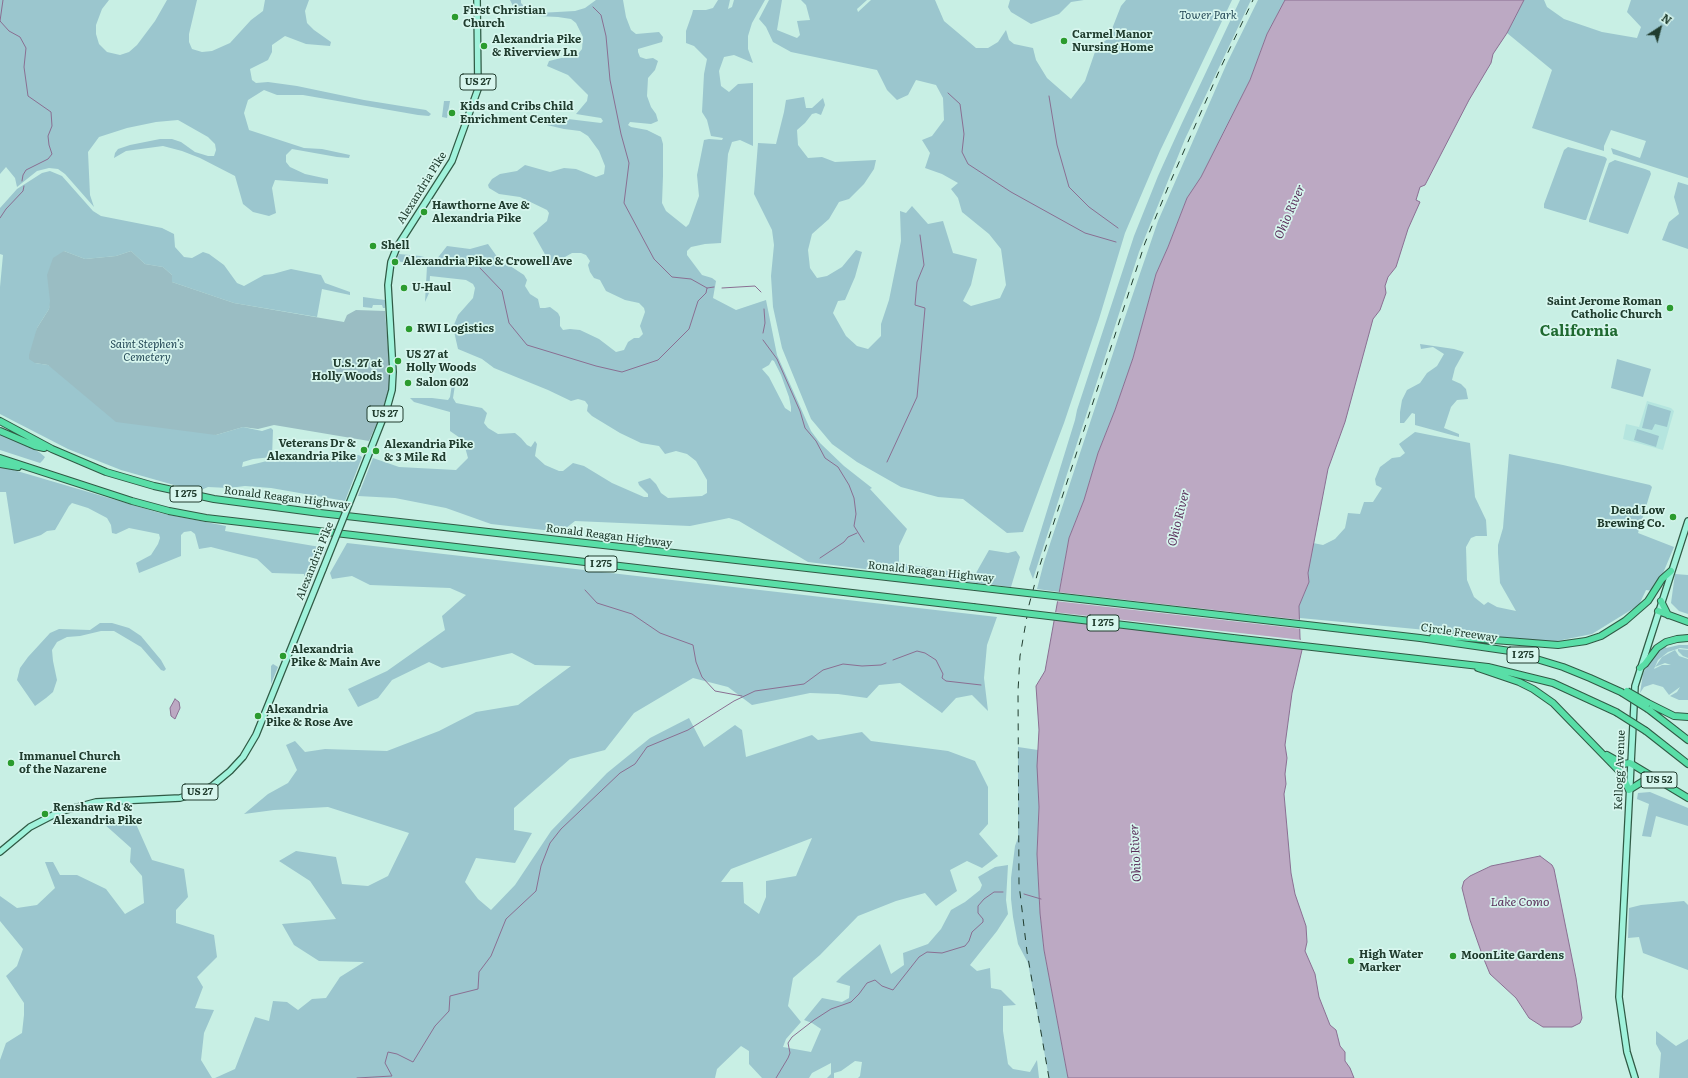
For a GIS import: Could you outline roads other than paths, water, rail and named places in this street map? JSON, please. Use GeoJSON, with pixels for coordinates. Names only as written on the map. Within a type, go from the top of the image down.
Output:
{"type":"FeatureCollection","features":[{"type":"Feature","properties":{"kind":"highway","name":"Ronald Reagan Highway"},"geometry":{"type":"LineString","coordinates":[[0,421],[52,449],[106,472],[170,490],[214,499],[320,513],[1229,616]]}},
{"type":"Feature","properties":{"kind":"highway"},"geometry":{"type":"LineString","coordinates":[[0,431],[35,446],[52,449]]}},
{"type":"Feature","properties":{"kind":"highway","name":"I 275"},"geometry":{"type":"LineString","coordinates":[[0,458],[158,508],[242,523],[1233,638],[1473,664],[1514,672],[1553,683],[1616,712],[1646,731],[1688,764]]}},
{"type":"Feature","properties":{"kind":"highway"},"geometry":{"type":"LineString","coordinates":[[0,464],[31,469]]}},
{"type":"Feature","properties":{"kind":"highway"},"geometry":{"type":"LineString","coordinates":[[1420,638],[1444,636],[1558,645],[1586,641],[1601,636],[1625,621],[1648,601],[1662,579],[1671,571]]}},
{"type":"Feature","properties":{"kind":"highway"},"geometry":{"type":"LineString","coordinates":[[1661,601],[1668,615]]}},
{"type":"Feature","properties":{"kind":"highway"},"geometry":{"type":"LineString","coordinates":[[1658,611],[1688,622]]}},
{"type":"Feature","properties":{"kind":"highway","name":"Circle Freeway"},"geometry":{"type":"LineString","coordinates":[[1229,616],[1420,638],[1510,651],[1563,667],[1621,690],[1648,706],[1688,740]]}},
{"type":"Feature","properties":{"kind":"highway"},"geometry":{"type":"LineString","coordinates":[[1640,668],[1645,664],[1657,648],[1666,642],[1688,638]]}},
{"type":"Feature","properties":{"kind":"highway"},"geometry":{"type":"LineString","coordinates":[[1473,664],[1481,670],[1519,682],[1545,696],[1562,710],[1621,773],[1629,790],[1645,780],[1658,780]]}},
{"type":"Feature","properties":{"kind":"highway"},"geometry":{"type":"LineString","coordinates":[[1648,706],[1674,716],[1688,717]]}},
{"type":"Feature","properties":{"kind":"highway"},"geometry":{"type":"LineString","coordinates":[[1596,748],[1616,761],[1623,764],[1630,763]]}},
{"type":"Feature","properties":{"kind":"highway","name":"US 52"},"geometry":{"type":"LineString","coordinates":[[1630,763],[1688,798]]}},
{"type":"Feature","properties":{"kind":"main road","name":"Alexandria Pike"},"geometry":{"type":"LineString","coordinates":[[0,852],[30,827],[59,812],[96,802],[180,798],[203,791],[212,786],[230,771],[243,757],[256,735],[388,408],[392,390],[393,372],[388,285],[391,262],[397,247],[452,161],[478,89],[477,0]]}},
{"type":"Feature","properties":{"kind":"main road","name":"Kellogg Avenue"},"geometry":{"type":"LineString","coordinates":[[1635,1078],[1630,1066],[1619,997],[1635,686],[1661,601],[1688,521]]}},
{"type":"Feature","properties":{"kind":"water","name":"Ohio River"},"geometry":{"type":"Polygon","coordinates":[[[1285,0],[1524,0],[1507,33],[1493,54],[1491,63],[1469,100],[1425,185],[1420,187],[1416,200],[1420,202],[1408,229],[1396,267],[1388,277],[1385,286],[1386,293],[1380,310],[1373,319],[1345,422],[1328,469],[1308,573],[1309,582],[1299,606],[1302,650],[1292,693],[1285,745],[1287,758],[1284,794],[1291,873],[1295,894],[1306,926],[1307,942],[1305,951],[1315,974],[1319,997],[1330,1025],[1336,1030],[1340,1046],[1345,1052],[1345,1061],[1354,1078],[1068,1078],[1044,950],[1040,913],[1037,854],[1039,807],[1037,766],[1039,730],[1036,686],[1045,671],[1069,538],[1084,500],[1098,453],[1133,358],[1156,274],[1187,198],[1201,177],[1250,80],[1267,34],[1285,0]]]}},
{"type":"Feature","properties":{"kind":"water"},"geometry":{"type":"Polygon","coordinates":[[[175,699],[179,702],[180,708],[175,719],[171,716],[170,708],[175,699]]]}},
{"type":"Feature","properties":{"kind":"water","name":"Lake Como"},"geometry":{"type":"Polygon","coordinates":[[[1540,856],[1552,865],[1554,869],[1576,978],[1582,1018],[1580,1023],[1572,1027],[1543,1027],[1529,1018],[1516,998],[1490,974],[1470,920],[1462,888],[1464,881],[1470,876],[1491,866],[1540,856]]]}},
{"type":"Feature","properties":{"kind":"waterway"},"geometry":{"type":"LineString","coordinates":[[0,21],[3,0]]}},
{"type":"Feature","properties":{"kind":"waterway"},"geometry":{"type":"LineString","coordinates":[[593,7],[601,15],[606,36],[610,80],[621,134],[629,163],[624,203],[654,259],[672,277],[691,279],[707,288]]}},
{"type":"Feature","properties":{"kind":"waterway"},"geometry":{"type":"LineString","coordinates":[[0,21],[9,31],[20,37],[26,48],[24,67],[28,96],[51,112],[52,126],[48,136],[52,154],[48,159],[26,170],[22,181]]}},
{"type":"Feature","properties":{"kind":"waterway"},"geometry":{"type":"LineString","coordinates":[[948,93],[960,104],[964,134],[962,152],[968,164],[1011,192],[1085,233],[1116,242]]}},
{"type":"Feature","properties":{"kind":"waterway"},"geometry":{"type":"LineString","coordinates":[[1049,96],[1057,145],[1069,187],[1089,207],[1118,228]]}},
{"type":"Feature","properties":{"kind":"waterway"},"geometry":{"type":"LineString","coordinates":[[0,218],[6,209],[23,191],[24,186]]}},
{"type":"Feature","properties":{"kind":"waterway"},"geometry":{"type":"LineString","coordinates":[[887,462],[917,397],[925,308],[915,305],[917,282],[924,265],[920,235]]}},
{"type":"Feature","properties":{"kind":"waterway"},"geometry":{"type":"LineString","coordinates":[[480,268],[502,291],[509,323],[527,345],[596,366],[622,372],[658,360],[689,329],[698,301],[706,293],[707,288],[714,287]]}},
{"type":"Feature","properties":{"kind":"waterway"},"geometry":{"type":"LineString","coordinates":[[722,288],[755,286],[761,292]]}},
{"type":"Feature","properties":{"kind":"waterway"},"geometry":{"type":"LineString","coordinates":[[763,333],[765,323],[764,309]]}},
{"type":"Feature","properties":{"kind":"waterway"},"geometry":{"type":"LineString","coordinates":[[763,340],[777,359],[800,411],[805,428],[816,441],[825,458],[838,467],[849,485],[854,498],[856,514],[854,526],[864,542]]}},
{"type":"Feature","properties":{"kind":"waterway"},"geometry":{"type":"LineString","coordinates":[[820,558],[844,542],[848,537],[857,533]]}},
{"type":"Feature","properties":{"kind":"waterway"},"geometry":{"type":"LineString","coordinates":[[585,590],[597,603],[632,614],[660,633],[693,645],[696,662],[702,677],[715,691],[742,696]]}},
{"type":"Feature","properties":{"kind":"waterway"},"geometry":{"type":"LineString","coordinates":[[893,660],[917,651],[925,653],[936,660],[943,674],[942,678],[946,681],[981,685]]}},
{"type":"Feature","properties":{"kind":"waterway"},"geometry":{"type":"LineString","coordinates":[[357,1078],[392,1076],[385,1063],[388,1052],[397,1054],[413,1062],[435,1026],[449,1011],[450,996],[478,989],[479,972],[491,956],[506,919],[536,891],[541,866],[550,843],[561,829],[620,773],[635,764],[647,747],[688,730],[734,701],[755,691],[804,684],[823,670],[843,664],[862,666],[881,665],[886,663]]}},
{"type":"Feature","properties":{"kind":"waterway"},"geometry":{"type":"LineString","coordinates":[[776,1078],[790,1053],[788,1043],[792,1037],[831,1009],[851,1002],[867,983],[875,980],[882,986],[893,990],[919,957],[927,952],[942,953],[965,946],[969,941],[972,932],[983,922],[983,919],[978,913],[978,906],[984,899],[994,892],[1003,892]]}},
{"type":"Feature","properties":{"kind":"waterway"},"geometry":{"type":"LineString","coordinates":[[1024,894],[1041,899]]}},
{"type":"Feature","properties":{"kind":"railway"},"geometry":{"type":"LineString","coordinates":[[1049,1078],[1027,952],[1019,884],[1018,691],[1020,656],[1029,605],[1039,568],[1145,243],[1220,69],[1253,0]]}},
{"type":"Feature","properties":{"kind":"place","name":"First Christian Church"},"geometry":{"type":"Point","coordinates":[455,17]}},
{"type":"Feature","properties":{"kind":"place","name":"Carmel Manor Nursing Home"},"geometry":{"type":"Point","coordinates":[1064,41]}},
{"type":"Feature","properties":{"kind":"place","name":"Alexandria Pike & Riverview Ln"},"geometry":{"type":"Point","coordinates":[484,46]}},
{"type":"Feature","properties":{"kind":"place","name":"Kids and Cribs Child Enrichment Center"},"geometry":{"type":"Point","coordinates":[452,113]}},
{"type":"Feature","properties":{"kind":"place","name":"Hawthorne Ave & Alexandria Pike"},"geometry":{"type":"Point","coordinates":[424,212]}},
{"type":"Feature","properties":{"kind":"place","name":"Shell"},"geometry":{"type":"Point","coordinates":[373,246]}},
{"type":"Feature","properties":{"kind":"place","name":"Alexandria Pike & Crowell Ave"},"geometry":{"type":"Point","coordinates":[395,262]}},
{"type":"Feature","properties":{"kind":"place","name":"U-Haul"},"geometry":{"type":"Point","coordinates":[404,288]}},
{"type":"Feature","properties":{"kind":"place","name":"Saint Jerome Roman Catholic Church"},"geometry":{"type":"Point","coordinates":[1670,308]}},
{"type":"Feature","properties":{"kind":"place","name":"RWI Logistics"},"geometry":{"type":"Point","coordinates":[409,329]}},
{"type":"Feature","properties":{"kind":"place","name":"US 27 at Holly Woods"},"geometry":{"type":"Point","coordinates":[398,361]}},
{"type":"Feature","properties":{"kind":"place","name":"U.S. 27 at Holly Woods"},"geometry":{"type":"Point","coordinates":[390,370]}},
{"type":"Feature","properties":{"kind":"place","name":"Salon 602"},"geometry":{"type":"Point","coordinates":[408,383]}},
{"type":"Feature","properties":{"kind":"place","name":"Veterans Dr & Alexandria Pike"},"geometry":{"type":"Point","coordinates":[364,450]}},
{"type":"Feature","properties":{"kind":"place","name":"Alexandria Pike & 3 Mile Rd"},"geometry":{"type":"Point","coordinates":[376,451]}},
{"type":"Feature","properties":{"kind":"place","name":"Dead Low Brewing Co."},"geometry":{"type":"Point","coordinates":[1673,517]}},
{"type":"Feature","properties":{"kind":"place","name":"Alexandria Pike & Main Ave"},"geometry":{"type":"Point","coordinates":[283,656]}},
{"type":"Feature","properties":{"kind":"place","name":"Alexandria Pike & Rose Ave"},"geometry":{"type":"Point","coordinates":[258,716]}},
{"type":"Feature","properties":{"kind":"place","name":"Immanuel Church of the Nazarene"},"geometry":{"type":"Point","coordinates":[11,763]}},
{"type":"Feature","properties":{"kind":"place","name":"Renshaw Rd & Alexandria Pike"},"geometry":{"type":"Point","coordinates":[45,814]}},
{"type":"Feature","properties":{"kind":"place","name":"MoonLite Gardens"},"geometry":{"type":"Point","coordinates":[1453,956]}},
{"type":"Feature","properties":{"kind":"place","name":"High Water Marker"},"geometry":{"type":"Point","coordinates":[1351,961]}},
{"type":"Feature","properties":{"kind":"district","name":"California"},"geometry":{"type":"Point","coordinates":[1579,332]}},
{"type":"Feature","properties":{"kind":"park label","name":"Tower Park"},"geometry":{"type":"Point","coordinates":[1208,16]}},
{"type":"Feature","properties":{"kind":"park label","name":"Saint Stephen’s Cemetery"},"geometry":{"type":"Point","coordinates":[147,351]}}]}
